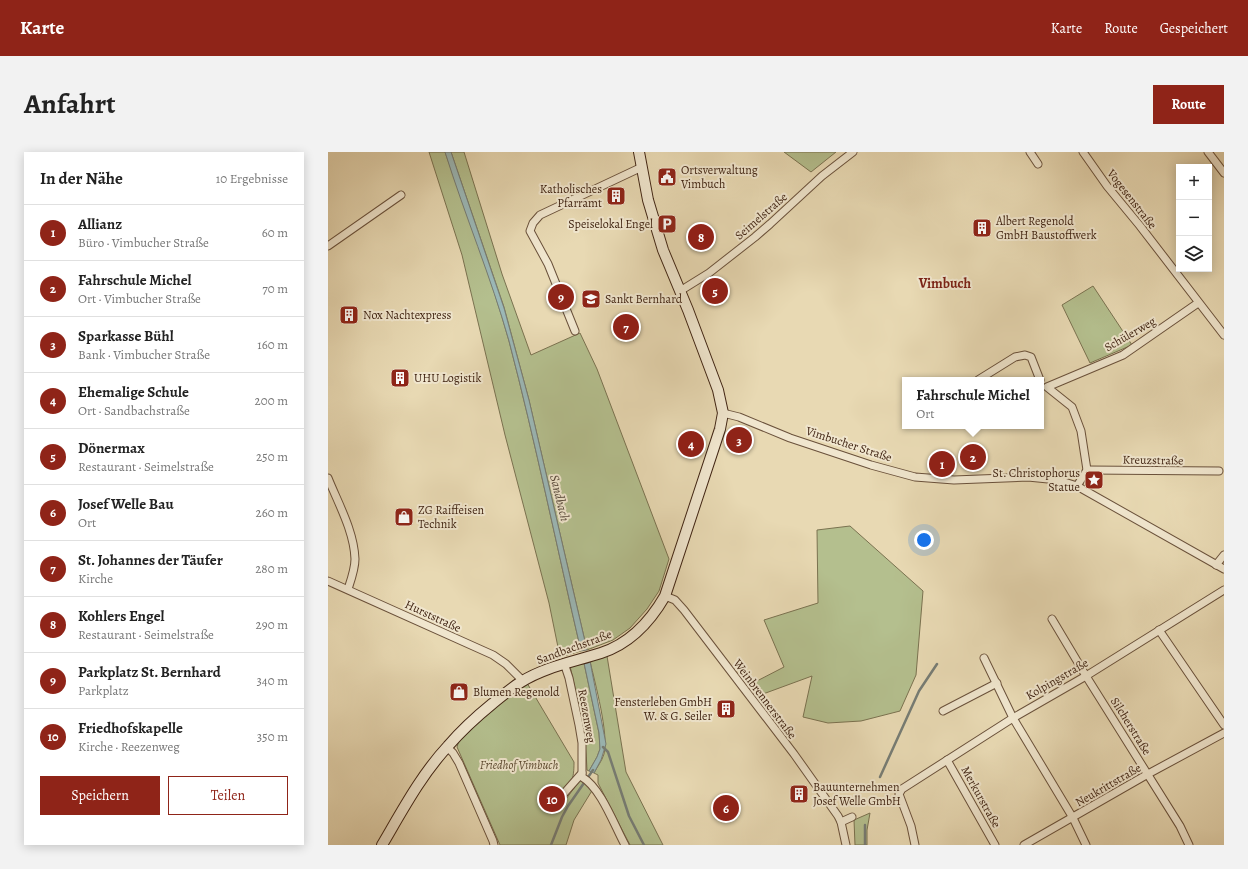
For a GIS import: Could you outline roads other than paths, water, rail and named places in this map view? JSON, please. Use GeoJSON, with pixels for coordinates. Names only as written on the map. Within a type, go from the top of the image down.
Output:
{"type":"FeatureCollection","features":[{"type":"Feature","properties":{"kind":"street"},"geometry":{"type":"LineString","coordinates":[[639,152],[655,226],[718,390],[723,414]]}},
{"type":"Feature","properties":{"kind":"street","name":"Seimelstraße"},"geometry":{"type":"LineString","coordinates":[[680,291],[709,272],[755,237],[822,176],[853,152]]}},
{"type":"Feature","properties":{"kind":"street"},"geometry":{"type":"LineString","coordinates":[[1030,152],[1038,164]]}},
{"type":"Feature","properties":{"kind":"street","name":"Vogesenstraße"},"geometry":{"type":"LineString","coordinates":[[1083,152],[1107,186],[1140,226],[1224,335]]}},
{"type":"Feature","properties":{"kind":"street"},"geometry":{"type":"LineString","coordinates":[[1208,152],[1224,173]]}},
{"type":"Feature","properties":{"kind":"street"},"geometry":{"type":"LineString","coordinates":[[575,331],[548,264],[530,231],[533,223],[540,215],[642,167]]}},
{"type":"Feature","properties":{"kind":"street"},"geometry":{"type":"LineString","coordinates":[[328,246],[401,195]]}},
{"type":"Feature","properties":{"kind":"street","name":"Schülerweg"},"geometry":{"type":"LineString","coordinates":[[1044,385],[1123,354],[1198,303]]}},
{"type":"Feature","properties":{"kind":"street"},"geometry":{"type":"LineString","coordinates":[[983,377],[1014,357],[1025,355],[1031,357],[1039,377]]}},
{"type":"Feature","properties":{"kind":"street","name":"Schülerweg"},"geometry":{"type":"LineString","coordinates":[[1044,385],[1072,407],[1081,431],[1087,470]]}},
{"type":"Feature","properties":{"kind":"street","name":"Vimbucher Straße"},"geometry":{"type":"LineString","coordinates":[[723,414],[739,417],[790,438],[871,465],[915,477],[954,480],[1028,477],[1058,480],[1077,486],[1224,569]]}},
{"type":"Feature","properties":{"kind":"street","name":"Sandbachstraße"},"geometry":{"type":"LineString","coordinates":[[382,845],[402,810],[428,770],[447,747],[479,715],[522,681],[539,672],[594,655],[624,642],[636,633],[658,609],[665,596],[720,429],[723,414]]}},
{"type":"Feature","properties":{"kind":"street"},"geometry":{"type":"LineString","coordinates":[[1077,486],[1087,470]]}},
{"type":"Feature","properties":{"kind":"street","name":"Kreuzstraße"},"geometry":{"type":"LineString","coordinates":[[1087,470],[1219,471]]}},
{"type":"Feature","properties":{"kind":"street"},"geometry":{"type":"LineString","coordinates":[[328,478],[353,542],[355,561],[348,589]]}},
{"type":"Feature","properties":{"kind":"street"},"geometry":{"type":"LineString","coordinates":[[1216,564],[1224,555]]}},
{"type":"Feature","properties":{"kind":"street","name":"Hurststraße"},"geometry":{"type":"LineString","coordinates":[[328,581],[493,655],[506,664],[522,681]]}},
{"type":"Feature","properties":{"kind":"street","name":"Kolpingstraße"},"geometry":{"type":"LineString","coordinates":[[915,845],[911,826],[899,794],[902,789],[1013,718],[1086,676],[1224,590]]}},
{"type":"Feature","properties":{"kind":"street","name":"Weinbrennerstraße"},"geometry":{"type":"LineString","coordinates":[[665,596],[676,600],[794,754],[841,822],[846,845]]}},
{"type":"Feature","properties":{"kind":"street","name":"Silcherstraße"},"geometry":{"type":"LineString","coordinates":[[1052,619],[1180,826],[1189,845]]}},
{"type":"Feature","properties":{"kind":"street"},"geometry":{"type":"LineString","coordinates":[[1159,630],[1224,725]]}},
{"type":"Feature","properties":{"kind":"street"},"geometry":{"type":"LineString","coordinates":[[984,658],[1013,718],[1073,818],[1086,845]]}},
{"type":"Feature","properties":{"kind":"street","name":"Reezenweg"},"geometry":{"type":"LineString","coordinates":[[568,662],[569,678],[582,743],[584,777]]}},
{"type":"Feature","properties":{"kind":"street"},"geometry":{"type":"LineString","coordinates":[[942,711],[997,683]]}},
{"type":"Feature","properties":{"kind":"street","name":"Neukrittstraße"},"geometry":{"type":"LineString","coordinates":[[1024,845],[1148,774],[1224,733]]}},
{"type":"Feature","properties":{"kind":"street"},"geometry":{"type":"LineString","coordinates":[[447,747],[453,753],[458,763],[494,845]]}},
{"type":"Feature","properties":{"kind":"street","name":"Merkurstraße"},"geometry":{"type":"LineString","coordinates":[[947,760],[995,845]]}},
{"type":"Feature","properties":{"kind":"street"},"geometry":{"type":"LineString","coordinates":[[551,792],[552,790],[559,799],[584,777],[600,797],[625,845]]}},
{"type":"Feature","properties":{"kind":"street"},"geometry":{"type":"LineString","coordinates":[[841,822],[852,817]]}},
{"type":"Feature","properties":{"kind":"water"},"geometry":{"type":"Polygon","coordinates":[[[445,152],[451,152],[504,308],[529,400],[587,650],[581,651],[509,341],[445,152]]]}},
{"type":"Feature","properties":{"kind":"water"},"geometry":{"type":"Polygon","coordinates":[[[590,661],[606,744],[601,760],[594,773],[589,771],[600,749],[599,733],[584,663],[590,661]]]}},
{"type":"Feature","properties":{"kind":"waterway"},"geometry":{"type":"LineString","coordinates":[[880,777],[919,691],[937,664]]}},
{"type":"Feature","properties":{"kind":"waterway"},"geometry":{"type":"LineString","coordinates":[[603,747],[608,752],[629,816],[644,845]]}},
{"type":"Feature","properties":{"kind":"waterway","name":"Sandbach"},"geometry":{"type":"LineString","coordinates":[[551,845],[568,806],[593,770]]}},
{"type":"Feature","properties":{"kind":"waterway"},"geometry":{"type":"LineString","coordinates":[[865,825],[865,845]]}},
{"type":"Feature","properties":{"kind":"place","name":"Ortsverwaltung Vimbuch"},"geometry":{"type":"Point","coordinates":[667,177]}},
{"type":"Feature","properties":{"kind":"place","name":"Katholisches Pfarramt"},"geometry":{"type":"Point","coordinates":[616,196]}},
{"type":"Feature","properties":{"kind":"place","name":"Speiselokal Engel"},"geometry":{"type":"Point","coordinates":[667,224]}},
{"type":"Feature","properties":{"kind":"place","name":"Albert Regenold GmbH Baustoffwerk"},"geometry":{"type":"Point","coordinates":[982,228]}},
{"type":"Feature","properties":{"kind":"place","name":"Kohlers Engel"},"geometry":{"type":"Point","coordinates":[701,237]}},
{"type":"Feature","properties":{"kind":"place","name":"Dönermax"},"geometry":{"type":"Point","coordinates":[715,291]}},
{"type":"Feature","properties":{"kind":"place","name":"Parkplatz St. Bernhard"},"geometry":{"type":"Point","coordinates":[561,297]}},
{"type":"Feature","properties":{"kind":"place","name":"Sankt Bernhard"},"geometry":{"type":"Point","coordinates":[591,299]}},
{"type":"Feature","properties":{"kind":"place","name":"Nox Nachtexpress"},"geometry":{"type":"Point","coordinates":[349,315]}},
{"type":"Feature","properties":{"kind":"place","name":"St. Johannes der Täufer"},"geometry":{"type":"Point","coordinates":[626,327]}},
{"type":"Feature","properties":{"kind":"place","name":"UHU Logistik"},"geometry":{"type":"Point","coordinates":[400,378]}},
{"type":"Feature","properties":{"kind":"place","name":"Sparkasse Bühl"},"geometry":{"type":"Point","coordinates":[739,440]}},
{"type":"Feature","properties":{"kind":"place","name":"Ehemalige Schule"},"geometry":{"type":"Point","coordinates":[691,444]}},
{"type":"Feature","properties":{"kind":"place","name":"Fahrschule Michel"},"geometry":{"type":"Point","coordinates":[973,457]}},
{"type":"Feature","properties":{"kind":"place","name":"Allianz"},"geometry":{"type":"Point","coordinates":[942,464]}},
{"type":"Feature","properties":{"kind":"place","name":"St. Christophorus Statue"},"geometry":{"type":"Point","coordinates":[1094,480]}},
{"type":"Feature","properties":{"kind":"place","name":"ZG Raiffeisen Technik"},"geometry":{"type":"Point","coordinates":[404,517]}},
{"type":"Feature","properties":{"kind":"place","name":"Blumen Regenold"},"geometry":{"type":"Point","coordinates":[459,692]}},
{"type":"Feature","properties":{"kind":"place","name":"Fensterleben GmbH W. & G. Seiler"},"geometry":{"type":"Point","coordinates":[726,709]}},
{"type":"Feature","properties":{"kind":"place","name":"Bauunternehmen Josef Welle GmbH"},"geometry":{"type":"Point","coordinates":[799,794]}},
{"type":"Feature","properties":{"kind":"place","name":"Friedhofskapelle"},"geometry":{"type":"Point","coordinates":[552,799]}},
{"type":"Feature","properties":{"kind":"place","name":"Josef Welle Bau"},"geometry":{"type":"Point","coordinates":[726,808]}},
{"type":"Feature","properties":{"kind":"district","name":"Vimbuch"},"geometry":{"type":"Point","coordinates":[945,283]}},
{"type":"Feature","properties":{"kind":"park label","name":"Friedhof Vimbuch"},"geometry":{"type":"Point","coordinates":[519,765]}}]}
